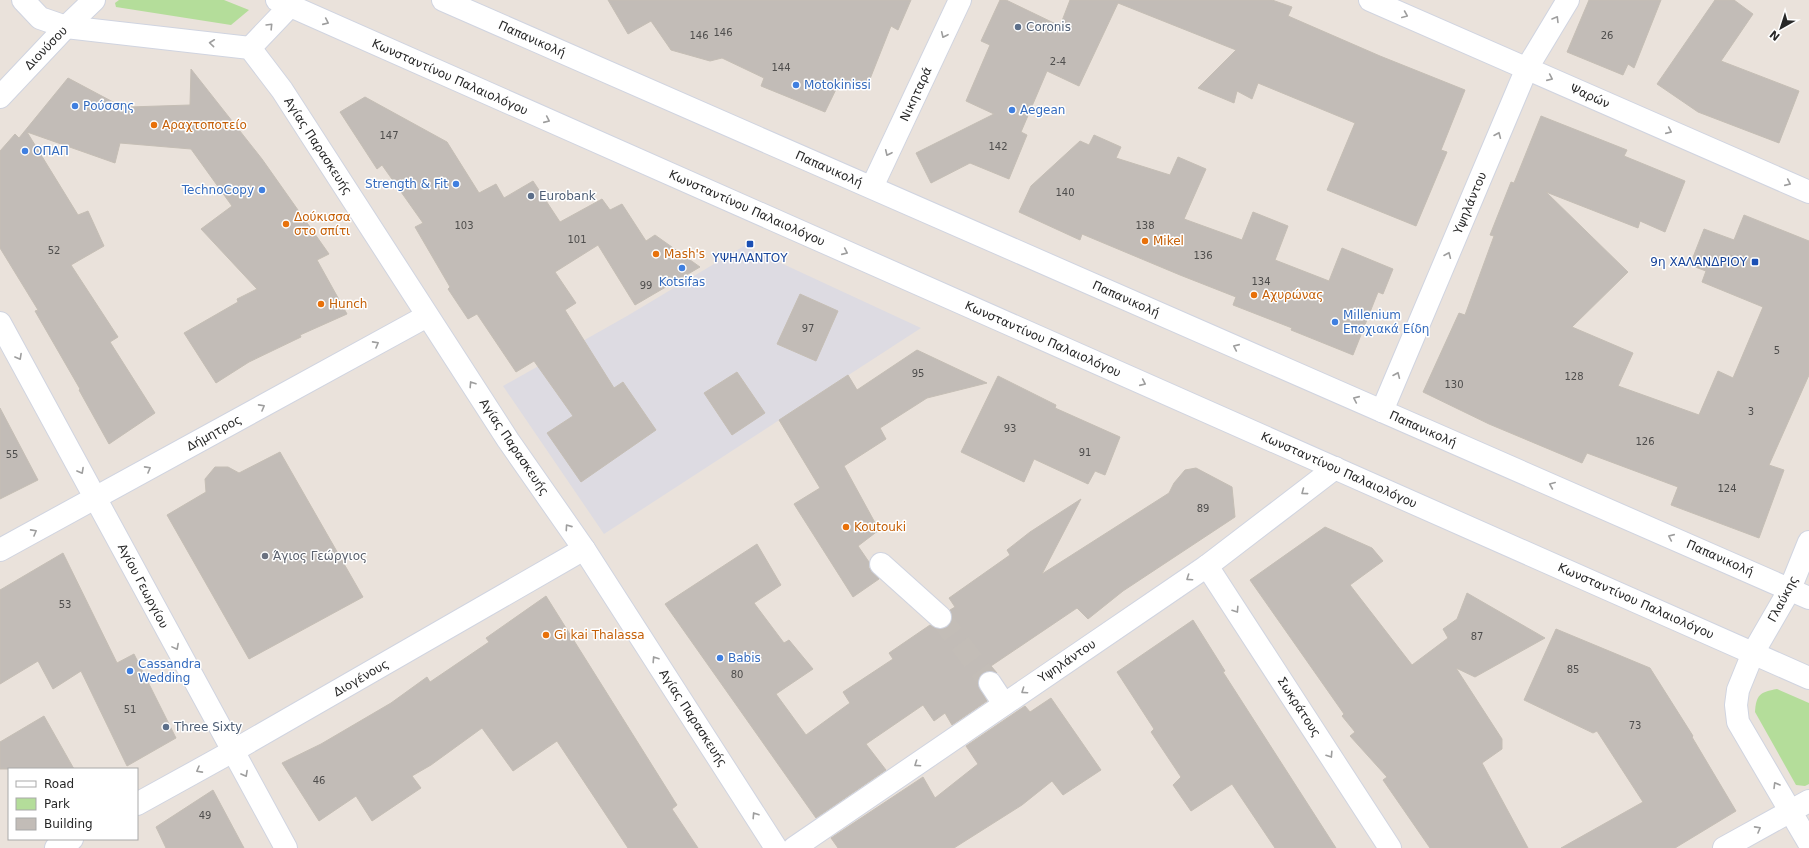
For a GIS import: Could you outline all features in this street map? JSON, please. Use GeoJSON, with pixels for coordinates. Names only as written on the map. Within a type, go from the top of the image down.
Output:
{"type":"FeatureCollection","features":[{"type":"Feature","properties":{"kind":"street"},"geometry":{"type":"LineString","coordinates":[[23,0],[40,18],[66,27],[250,48],[284,3]]}},
{"type":"Feature","properties":{"kind":"street","name":"Διονύσου"},"geometry":{"type":"LineString","coordinates":[[0,97],[66,27],[94,0]]}},
{"type":"Feature","properties":{"kind":"street","name":"Παπανικολή"},"geometry":{"type":"LineString","coordinates":[[443,0],[1800,594]]}},
{"type":"Feature","properties":{"kind":"street","name":"Νικηταρά"},"geometry":{"type":"LineString","coordinates":[[872,187],[960,0]]}},
{"type":"Feature","properties":{"kind":"street","name":"Ψαρών"},"geometry":{"type":"LineString","coordinates":[[1370,0],[1809,192]]}},
{"type":"Feature","properties":{"kind":"street","name":"Υψηλάντου"},"geometry":{"type":"LineString","coordinates":[[1382,411],[1527,68],[1568,0]]}},
{"type":"Feature","properties":{"kind":"street","name":"Κωνσταντίνου Παλαιολόγου"},"geometry":{"type":"LineString","coordinates":[[284,3],[1809,678]]}},
{"type":"Feature","properties":{"kind":"street","name":"Αγίας Παρασκευής"},"geometry":{"type":"LineString","coordinates":[[250,48],[282,90],[508,440],[584,549],[776,848]]}},
{"type":"Feature","properties":{"kind":"street","name":"Δήμητρος"},"geometry":{"type":"LineString","coordinates":[[0,550],[427,316]]}},
{"type":"Feature","properties":{"kind":"street","name":"Αγίου Γεωργίου"},"geometry":{"type":"LineString","coordinates":[[0,323],[286,848]]}},
{"type":"Feature","properties":{"kind":"street","name":"Υψηλάντου"},"geometry":{"type":"LineString","coordinates":[[794,848],[1207,566],[1335,468]]}},
{"type":"Feature","properties":{"kind":"street","name":"Γλαύκης"},"geometry":{"type":"LineString","coordinates":[[1809,542],[1800,594],[1753,653],[1738,690],[1736,705],[1738,722],[1800,806],[1809,843]]}},
{"type":"Feature","properties":{"kind":"street","name":"Διογένους"},"geometry":{"type":"LineString","coordinates":[[138,803],[233,751],[584,549]]}},
{"type":"Feature","properties":{"kind":"street"},"geometry":{"type":"LineString","coordinates":[[881,564],[940,617]]}},
{"type":"Feature","properties":{"kind":"street","name":"Σωκράτους"},"geometry":{"type":"LineString","coordinates":[[1207,566],[1390,848]]}},
{"type":"Feature","properties":{"kind":"street"},"geometry":{"type":"LineString","coordinates":[[990,683],[1004,704]]}},
{"type":"Feature","properties":{"kind":"street"},"geometry":{"type":"LineString","coordinates":[[1724,848],[1800,806]]}},
{"type":"Feature","properties":{"kind":"street"},"geometry":{"type":"LineString","coordinates":[[56,848],[70,840]]}},
{"type":"Feature","properties":{"kind":"shaded area"},"geometry":{"type":"Polygon","coordinates":[[[744,246],[921,328],[604,534],[503,386],[627,316],[744,246]]]}},
{"type":"Feature","properties":{"kind":"green space"},"geometry":{"type":"Polygon","coordinates":[[[119,0],[224,0],[249,10],[231,25],[116,7],[115,3],[119,0]]]}},
{"type":"Feature","properties":{"kind":"green space"},"geometry":{"type":"Polygon","coordinates":[[[1777,689],[1809,703],[1809,784],[1805,786],[1796,785],[1755,712],[1756,702],[1760,695],[1767,691],[1777,689]]]}},
{"type":"Feature","properties":{"kind":"building"},"geometry":{"type":"Polygon","coordinates":[[[608,0],[911,0],[898,30],[891,26],[866,89],[841,79],[825,112],[761,86],[764,78],[722,58],[710,61],[671,50],[651,21],[628,34],[608,0]]]}},
{"type":"Feature","properties":{"kind":"building"},"geometry":{"type":"Polygon","coordinates":[[[1000,0],[1006,0],[1060,26],[1070,0],[1272,0],[1292,7],[1288,16],[1380,56],[1465,90],[1441,150],[1447,152],[1416,226],[1327,190],[1355,123],[1258,83],[1252,99],[1237,91],[1234,103],[1198,88],[1236,50],[1118,3],[1079,86],[1047,71],[1021,132],[1027,135],[1009,179],[970,163],[931,183],[916,153],[994,114],[966,101],[990,45],[981,41],[1000,0]]]}},
{"type":"Feature","properties":{"kind":"building"},"geometry":{"type":"Polygon","coordinates":[[[1589,0],[1661,0],[1634,68],[1628,64],[1623,75],[1567,52],[1589,0]]]}},
{"type":"Feature","properties":{"kind":"building"},"geometry":{"type":"Polygon","coordinates":[[[1715,0],[1734,0],[1753,14],[1721,61],[1799,91],[1779,143],[1698,112],[1657,84],[1715,0]]]}},
{"type":"Feature","properties":{"kind":"building"},"geometry":{"type":"Polygon","coordinates":[[[191,69],[262,159],[329,254],[317,260],[347,314],[300,335],[301,337],[249,362],[216,383],[184,333],[238,302],[237,299],[257,289],[201,229],[232,206],[191,149],[120,143],[115,163],[27,132],[78,215],[88,211],[104,246],[71,265],[118,337],[110,342],[155,413],[109,444],[79,390],[80,389],[35,311],[38,310],[0,248],[0,151],[15,134],[19,138],[68,78],[113,102],[129,107],[190,105],[191,69]]]}},
{"type":"Feature","properties":{"kind":"building"},"geometry":{"type":"Polygon","coordinates":[[[365,97],[447,142],[479,193],[496,184],[504,198],[533,181],[560,222],[602,199],[610,210],[622,204],[646,241],[655,235],[700,267],[635,305],[598,245],[555,272],[576,303],[565,310],[614,388],[623,382],[656,430],[581,482],[547,433],[573,416],[534,361],[516,372],[477,314],[468,319],[448,289],[450,287],[415,227],[423,223],[382,165],[377,169],[340,112],[365,97]]]}},
{"type":"Feature","properties":{"kind":"building"},"geometry":{"type":"Polygon","coordinates":[[[1541,116],[1627,150],[1624,156],[1685,181],[1665,232],[1640,221],[1638,228],[1546,192],[1628,272],[1572,327],[1633,353],[1618,386],[1699,415],[1718,371],[1733,378],[1763,307],[1702,282],[1706,271],[1690,265],[1704,229],[1734,240],[1744,215],[1809,241],[1809,375],[1769,465],[1784,470],[1759,538],[1671,505],[1678,487],[1587,453],[1582,463],[1489,424],[1423,392],[1459,313],[1465,315],[1494,236],[1490,235],[1511,182],[1514,183],[1541,116]]]}},
{"type":"Feature","properties":{"kind":"building"},"geometry":{"type":"Polygon","coordinates":[[[1094,135],[1121,147],[1116,158],[1170,175],[1178,157],[1206,169],[1184,219],[1242,240],[1253,212],[1288,226],[1275,260],[1329,281],[1342,248],[1393,269],[1383,294],[1378,292],[1353,355],[1291,330],[1292,328],[1233,305],[1236,297],[1082,234],[1080,240],[1019,212],[1031,186],[1080,141],[1089,145],[1094,135]]]}},
{"type":"Feature","properties":{"kind":"building"},"geometry":{"type":"Polygon","coordinates":[[[800,294],[838,311],[816,361],[777,344],[800,294]]]}},
{"type":"Feature","properties":{"kind":"building"},"geometry":{"type":"Polygon","coordinates":[[[917,350],[987,383],[927,398],[880,428],[886,439],[844,466],[879,530],[858,546],[869,562],[869,568],[879,579],[853,597],[794,504],[820,488],[779,420],[848,375],[857,390],[917,350]]]}},
{"type":"Feature","properties":{"kind":"building"},"geometry":{"type":"Polygon","coordinates":[[[737,372],[765,413],[732,435],[704,393],[737,372]]]}},
{"type":"Feature","properties":{"kind":"building"},"geometry":{"type":"Polygon","coordinates":[[[998,376],[1056,405],[1055,408],[1120,437],[1105,475],[1095,471],[1088,484],[1034,459],[1024,482],[961,452],[998,376]]]}},
{"type":"Feature","properties":{"kind":"building"},"geometry":{"type":"Polygon","coordinates":[[[0,408],[38,480],[0,499],[0,408]]]}},
{"type":"Feature","properties":{"kind":"building","name":"Άγιος Γεώργιος"},"geometry":{"type":"Polygon","coordinates":[[[280,452],[363,597],[249,659],[167,515],[206,492],[205,479],[215,467],[228,467],[239,473],[280,452]]]}},
{"type":"Feature","properties":{"kind":"building"},"geometry":{"type":"Polygon","coordinates":[[[1196,468],[1232,487],[1235,517],[1123,591],[1088,619],[1077,608],[991,666],[997,673],[990,671],[983,673],[979,678],[978,684],[987,701],[952,725],[945,713],[934,721],[923,705],[866,744],[886,770],[816,818],[665,604],[757,544],[781,585],[754,603],[784,643],[789,640],[813,669],[776,694],[806,735],[850,703],[843,692],[893,659],[889,653],[930,625],[938,629],[943,629],[949,626],[952,619],[950,610],[955,607],[949,598],[1010,555],[1007,550],[1030,532],[1081,499],[1042,574],[1169,493],[1174,483],[1185,470],[1196,468]]]}},
{"type":"Feature","properties":{"kind":"building"},"geometry":{"type":"Polygon","coordinates":[[[1325,527],[1372,548],[1383,561],[1350,585],[1412,665],[1448,638],[1443,629],[1457,619],[1467,593],[1545,638],[1475,677],[1456,668],[1502,739],[1502,749],[1482,763],[1528,848],[1430,848],[1383,780],[1387,777],[1350,736],[1355,732],[1342,716],[1344,714],[1250,580],[1325,527]]]}},
{"type":"Feature","properties":{"kind":"building"},"geometry":{"type":"Polygon","coordinates":[[[63,553],[117,663],[134,654],[176,738],[127,766],[81,671],[53,689],[38,661],[0,684],[0,590],[63,553]]]}},
{"type":"Feature","properties":{"kind":"building"},"geometry":{"type":"Polygon","coordinates":[[[546,596],[677,805],[672,809],[698,848],[628,848],[557,741],[513,771],[482,728],[431,765],[412,776],[421,788],[372,821],[356,796],[319,821],[282,763],[321,744],[391,703],[427,677],[430,682],[489,642],[486,638],[546,596]]]}},
{"type":"Feature","properties":{"kind":"building"},"geometry":{"type":"Polygon","coordinates":[[[1193,620],[1225,671],[1223,672],[1336,848],[1275,848],[1232,784],[1191,811],[1173,785],[1181,777],[1151,732],[1154,729],[1117,672],[1193,620]]]}},
{"type":"Feature","properties":{"kind":"building"},"geometry":{"type":"Polygon","coordinates":[[[1556,629],[1650,668],[1693,736],[1692,737],[1736,811],[1675,848],[1561,848],[1643,802],[1597,731],[1593,733],[1524,700],[1556,629]]]}},
{"type":"Feature","properties":{"kind":"building"},"geometry":{"type":"Polygon","coordinates":[[[1051,698],[1101,770],[1063,795],[1052,781],[1022,805],[954,848],[838,848],[831,838],[923,777],[935,798],[978,764],[966,746],[1025,706],[1030,712],[1051,698]]]}},
{"type":"Feature","properties":{"kind":"building"},"geometry":{"type":"Polygon","coordinates":[[[44,716],[73,768],[0,769],[0,742],[44,716]]]}},
{"type":"Feature","properties":{"kind":"building"},"geometry":{"type":"Polygon","coordinates":[[[213,790],[244,848],[166,848],[156,827],[213,790]]]}},
{"type":"Feature","properties":{"kind":"tunnel"},"geometry":{"type":"LineString","coordinates":[[940,617],[990,683]]}},
{"type":"Feature","properties":{"kind":"place","name":"Coronis"},"geometry":{"type":"Point","coordinates":[1018,27]}},
{"type":"Feature","properties":{"kind":"place","name":"Motokinissi"},"geometry":{"type":"Point","coordinates":[796,85]}},
{"type":"Feature","properties":{"kind":"place","name":"Ρούσσης"},"geometry":{"type":"Point","coordinates":[75,106]}},
{"type":"Feature","properties":{"kind":"place","name":"Aegean"},"geometry":{"type":"Point","coordinates":[1012,110]}},
{"type":"Feature","properties":{"kind":"place","name":"Αραχτοποτείο"},"geometry":{"type":"Point","coordinates":[154,125]}},
{"type":"Feature","properties":{"kind":"place","name":"ΟΠΑΠ"},"geometry":{"type":"Point","coordinates":[25,151]}},
{"type":"Feature","properties":{"kind":"place","name":"Strength & Fit"},"geometry":{"type":"Point","coordinates":[456,184]}},
{"type":"Feature","properties":{"kind":"place","name":"TechnoCopy"},"geometry":{"type":"Point","coordinates":[262,190]}},
{"type":"Feature","properties":{"kind":"place","name":"Eurobank"},"geometry":{"type":"Point","coordinates":[531,196]}},
{"type":"Feature","properties":{"kind":"place","name":"Δούκισσα στο σπίτι"},"geometry":{"type":"Point","coordinates":[286,224]}},
{"type":"Feature","properties":{"kind":"place","name":"Mikel"},"geometry":{"type":"Point","coordinates":[1145,241]}},
{"type":"Feature","properties":{"kind":"place","name":"ΥΨΗΛΑΝΤΟΥ"},"geometry":{"type":"Point","coordinates":[750,244]}},
{"type":"Feature","properties":{"kind":"place","name":"Mash's"},"geometry":{"type":"Point","coordinates":[656,254]}},
{"type":"Feature","properties":{"kind":"place","name":"9η ΧΑΛΑΝΔΡΙΟΥ"},"geometry":{"type":"Point","coordinates":[1755,262]}},
{"type":"Feature","properties":{"kind":"place","name":"Kotsifas"},"geometry":{"type":"Point","coordinates":[682,268]}},
{"type":"Feature","properties":{"kind":"place","name":"Αχυρώνας"},"geometry":{"type":"Point","coordinates":[1254,295]}},
{"type":"Feature","properties":{"kind":"place","name":"Hunch"},"geometry":{"type":"Point","coordinates":[321,304]}},
{"type":"Feature","properties":{"kind":"place","name":"Millenium Εποχιακά Είδη"},"geometry":{"type":"Point","coordinates":[1335,322]}},
{"type":"Feature","properties":{"kind":"place","name":"Koutouki"},"geometry":{"type":"Point","coordinates":[846,527]}},
{"type":"Feature","properties":{"kind":"place","name":"Άγιος Γεώργιος"},"geometry":{"type":"Point","coordinates":[265,556]}},
{"type":"Feature","properties":{"kind":"place","name":"Gi kai Thalassa"},"geometry":{"type":"Point","coordinates":[546,635]}},
{"type":"Feature","properties":{"kind":"place","name":"Babis"},"geometry":{"type":"Point","coordinates":[720,658]}},
{"type":"Feature","properties":{"kind":"place","name":"Cassandra Wedding"},"geometry":{"type":"Point","coordinates":[130,671]}},
{"type":"Feature","properties":{"kind":"place","name":"Three Sixty"},"geometry":{"type":"Point","coordinates":[166,727]}}]}
